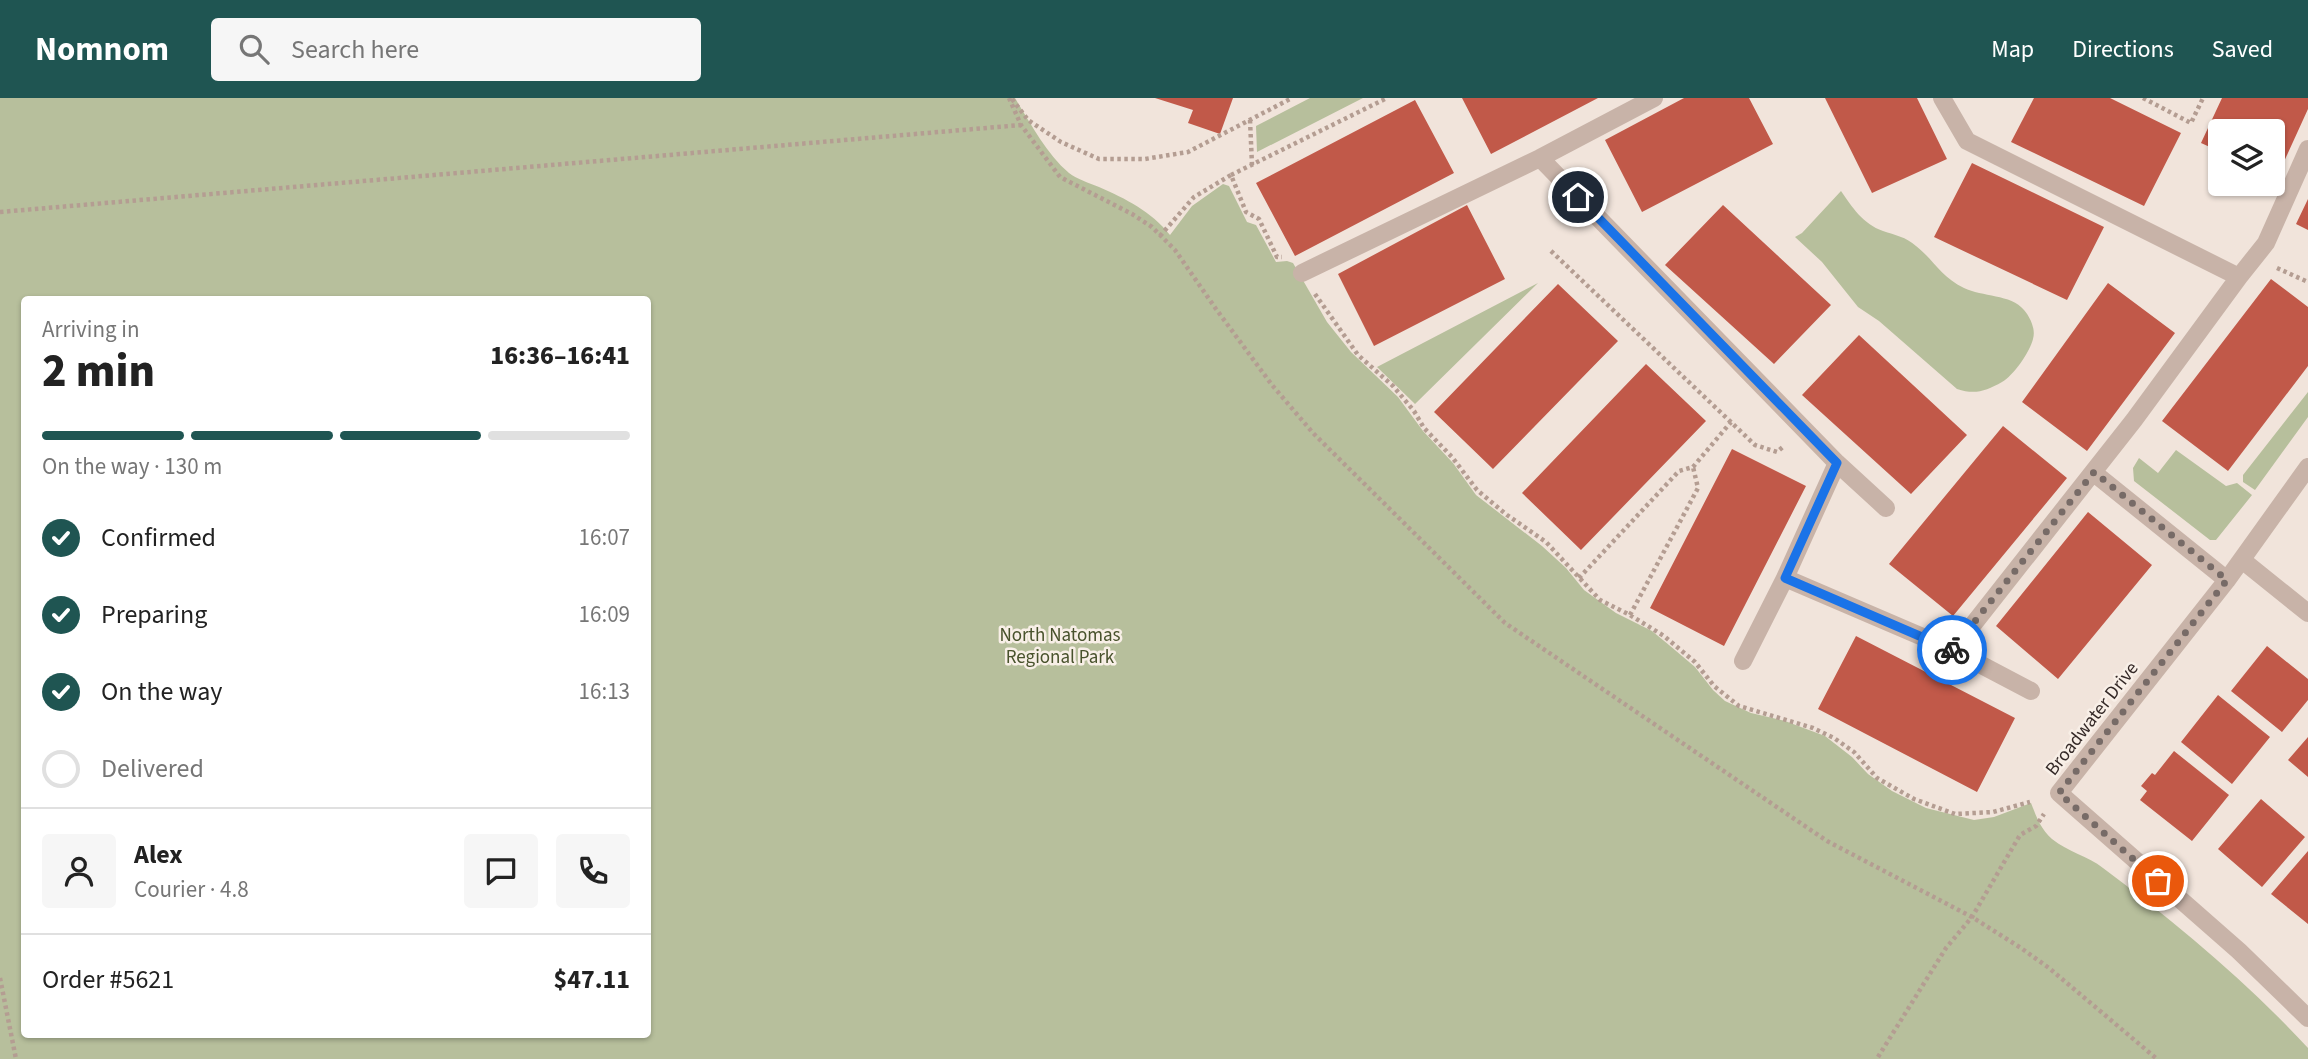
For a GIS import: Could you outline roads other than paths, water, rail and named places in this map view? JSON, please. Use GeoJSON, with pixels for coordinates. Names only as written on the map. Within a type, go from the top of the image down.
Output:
{"type":"FeatureCollection","features":[{"type":"Feature","properties":{"kind":"street"},"geometry":{"type":"LineString","coordinates":[[1302,274],[1540,158],[1654,98]]}},
{"type":"Feature","properties":{"kind":"street"},"geometry":{"type":"LineString","coordinates":[[1942,98],[1967,141],[2239,277]]}},
{"type":"Feature","properties":{"kind":"street"},"geometry":{"type":"LineString","coordinates":[[1953,650],[2134,420],[2266,243],[2308,149]]}},
{"type":"Feature","properties":{"kind":"street"},"geometry":{"type":"LineString","coordinates":[[1540,158],[1837,463],[1886,509]]}},
{"type":"Feature","properties":{"kind":"street"},"geometry":{"type":"LineString","coordinates":[[1743,661],[1785,578],[1837,463]]}},
{"type":"Feature","properties":{"kind":"street","name":"Broadwater Drive"},"geometry":{"type":"LineString","coordinates":[[2308,467],[2227,580],[2059,793],[2239,951],[2308,1018]]}},
{"type":"Feature","properties":{"kind":"street"},"geometry":{"type":"LineString","coordinates":[[2094,472],[2227,580]]}},
{"type":"Feature","properties":{"kind":"street"},"geometry":{"type":"LineString","coordinates":[[2242,560],[2308,613]]}},
{"type":"Feature","properties":{"kind":"street"},"geometry":{"type":"LineString","coordinates":[[1785,578],[1953,650],[2031,691]]}},
{"type":"Feature","properties":{"kind":"park label","name":"North Natomas Regional Park"},"geometry":{"type":"Point","coordinates":[1060,645]}}]}
